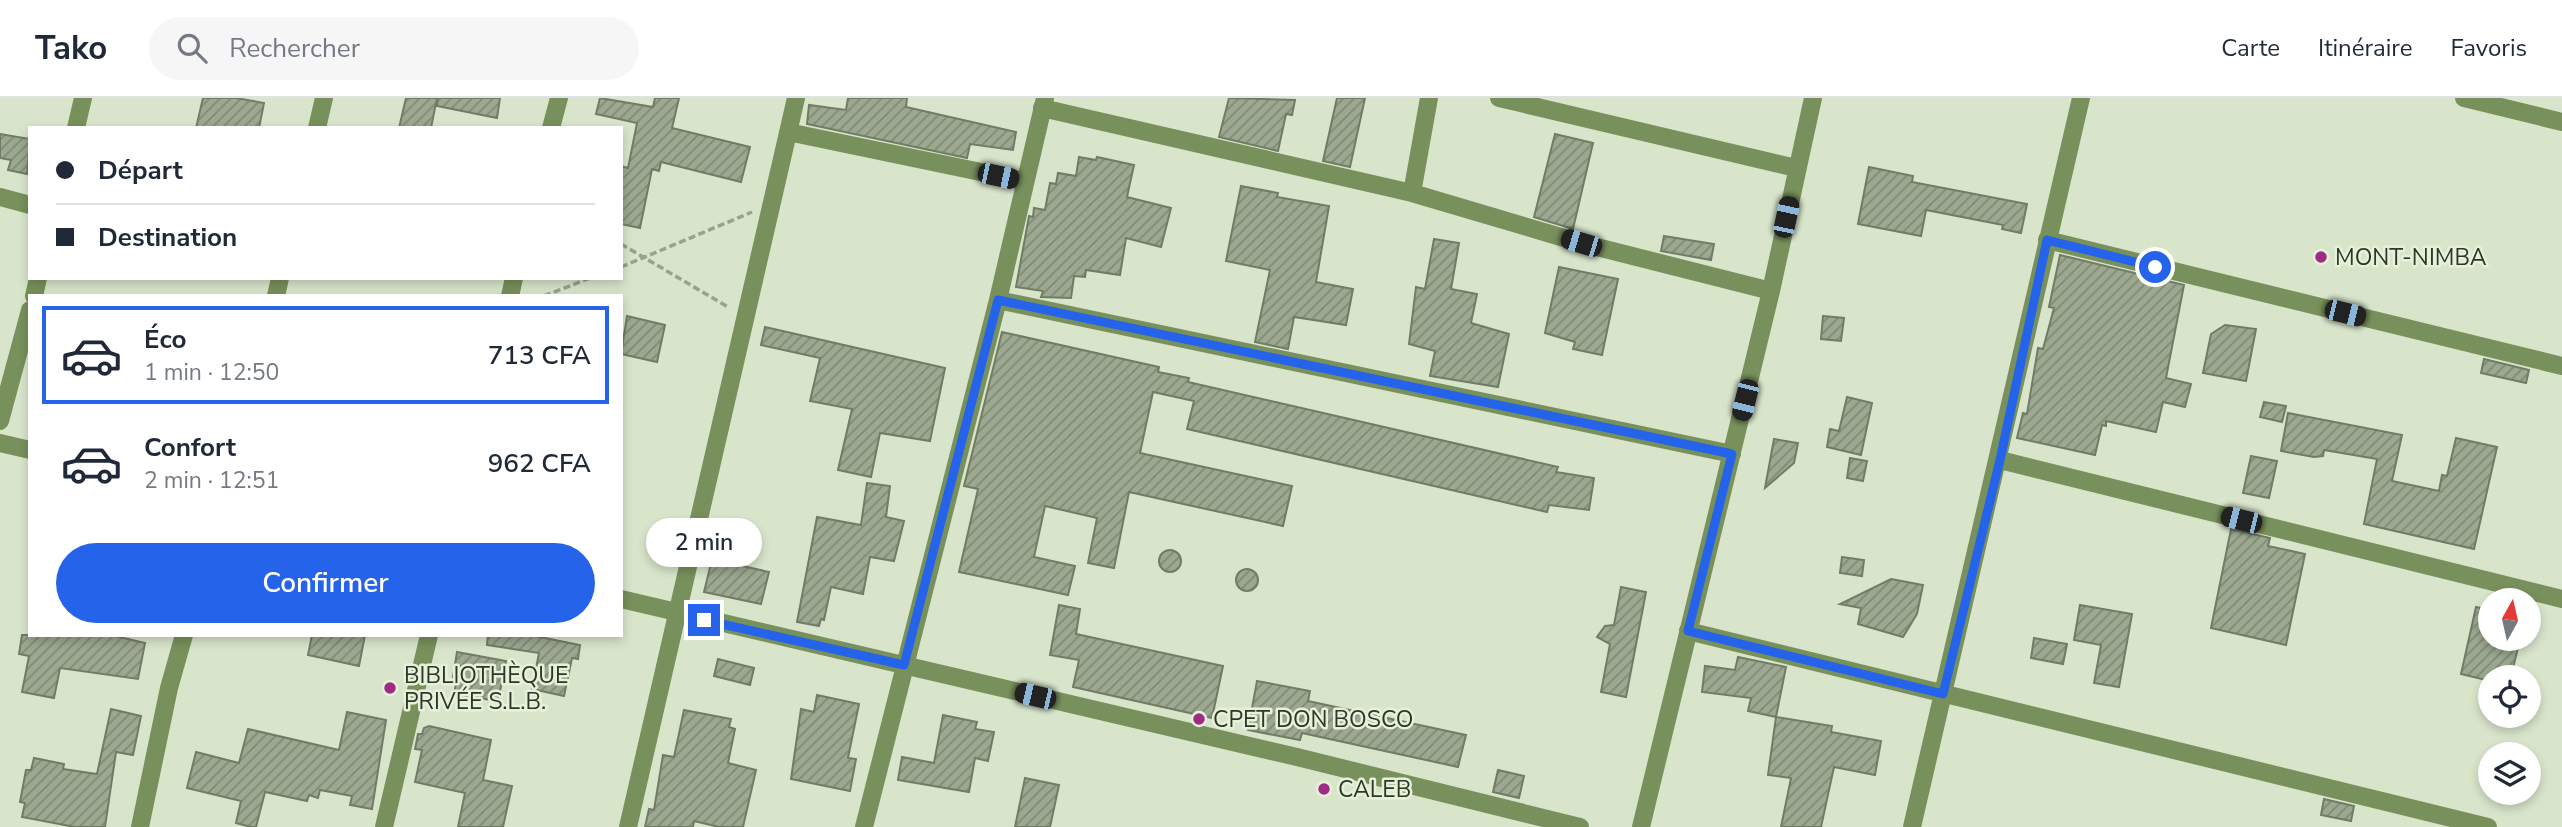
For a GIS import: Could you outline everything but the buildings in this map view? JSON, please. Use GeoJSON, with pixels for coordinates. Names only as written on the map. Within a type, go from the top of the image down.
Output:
{"type":"FeatureCollection","features":[{"type":"Feature","properties":{"kind":"street"},"geometry":{"type":"LineString","coordinates":[[76,126],[83,98]]}},
{"type":"Feature","properties":{"kind":"street"},"geometry":{"type":"LineString","coordinates":[[317,126],[324,98]]}},
{"type":"Feature","properties":{"kind":"street"},"geometry":{"type":"LineString","coordinates":[[552,126],[559,98]]}},
{"type":"Feature","properties":{"kind":"street"},"geometry":{"type":"LineString","coordinates":[[628,827],[680,615],[796,98]]}},
{"type":"Feature","properties":{"kind":"street"},"geometry":{"type":"LineString","coordinates":[[1412,193],[1429,98]]}},
{"type":"Feature","properties":{"kind":"street"},"geometry":{"type":"LineString","coordinates":[[1499,98],[1796,168]]}},
{"type":"Feature","properties":{"kind":"street"},"geometry":{"type":"LineString","coordinates":[[1641,827],[1771,291],[1813,98]]}},
{"type":"Feature","properties":{"kind":"street"},"geometry":{"type":"LineString","coordinates":[[1912,827],[2000,460],[2047,240],[2081,98]]}},
{"type":"Feature","properties":{"kind":"street"},"geometry":{"type":"LineString","coordinates":[[2464,98],[2562,122]]}},
{"type":"Feature","properties":{"kind":"street"},"geometry":{"type":"LineString","coordinates":[[864,827],[998,300],[1043,103],[1412,193],[1581,243],[1771,291]]}},
{"type":"Feature","properties":{"kind":"street"},"geometry":{"type":"LineString","coordinates":[[788,132],[1024,181]]}},
{"type":"Feature","properties":{"kind":"street"},"geometry":{"type":"LineString","coordinates":[[0,197],[28,204]]}},
{"type":"Feature","properties":{"kind":"street"},"geometry":{"type":"LineString","coordinates":[[2047,240],[2562,366]]}},
{"type":"Feature","properties":{"kind":"street"},"geometry":{"type":"LineString","coordinates":[[998,300],[1732,454]]}},
{"type":"Feature","properties":{"kind":"street"},"geometry":{"type":"LineString","coordinates":[[0,421],[28,317]]}},
{"type":"Feature","properties":{"kind":"street"},"geometry":{"type":"LineString","coordinates":[[0,443],[28,450]]}},
{"type":"Feature","properties":{"kind":"street"},"geometry":{"type":"LineString","coordinates":[[2000,460],[2562,600]]}},
{"type":"Feature","properties":{"kind":"street"},"geometry":{"type":"LineString","coordinates":[[623,600],[1580,827]]}},
{"type":"Feature","properties":{"kind":"street"},"geometry":{"type":"LineString","coordinates":[[1688,631],[2488,827]]}},
{"type":"Feature","properties":{"kind":"street"},"geometry":{"type":"LineString","coordinates":[[141,827],[169,688],[183,637]]}},
{"type":"Feature","properties":{"kind":"street"},"geometry":{"type":"LineString","coordinates":[[384,827],[429,637]]}},
{"type":"Feature","properties":{"kind":"path"},"geometry":{"type":"LineString","coordinates":[[623,266],[771,204]]}},
{"type":"Feature","properties":{"kind":"path"},"geometry":{"type":"LineString","coordinates":[[623,245],[745,317]]}},
{"type":"Feature","properties":{"kind":"path"},"geometry":{"type":"LineString","coordinates":[[549,294],[585,280]]}},
{"type":"Feature","properties":{"kind":"place","name":"MONT-NIMBA"},"geometry":{"type":"Point","coordinates":[2321,257]}},
{"type":"Feature","properties":{"kind":"place","name":"BIBLIOTHÈQUE PRIVÉE S.L.B."},"geometry":{"type":"Point","coordinates":[390,688]}},
{"type":"Feature","properties":{"kind":"place","name":"CPET DON BOSCO"},"geometry":{"type":"Point","coordinates":[1199,719]}},
{"type":"Feature","properties":{"kind":"place","name":"CALEB"},"geometry":{"type":"Point","coordinates":[1324,789]}},
{"type":"Feature","properties":{"kind":"route"},"geometry":{"type":"LineString","coordinates":[[704,620],[904,665],[998,300],[1732,454],[1688,631],[1943,694],[2000,460],[2047,240],[2155,267]]}}]}
